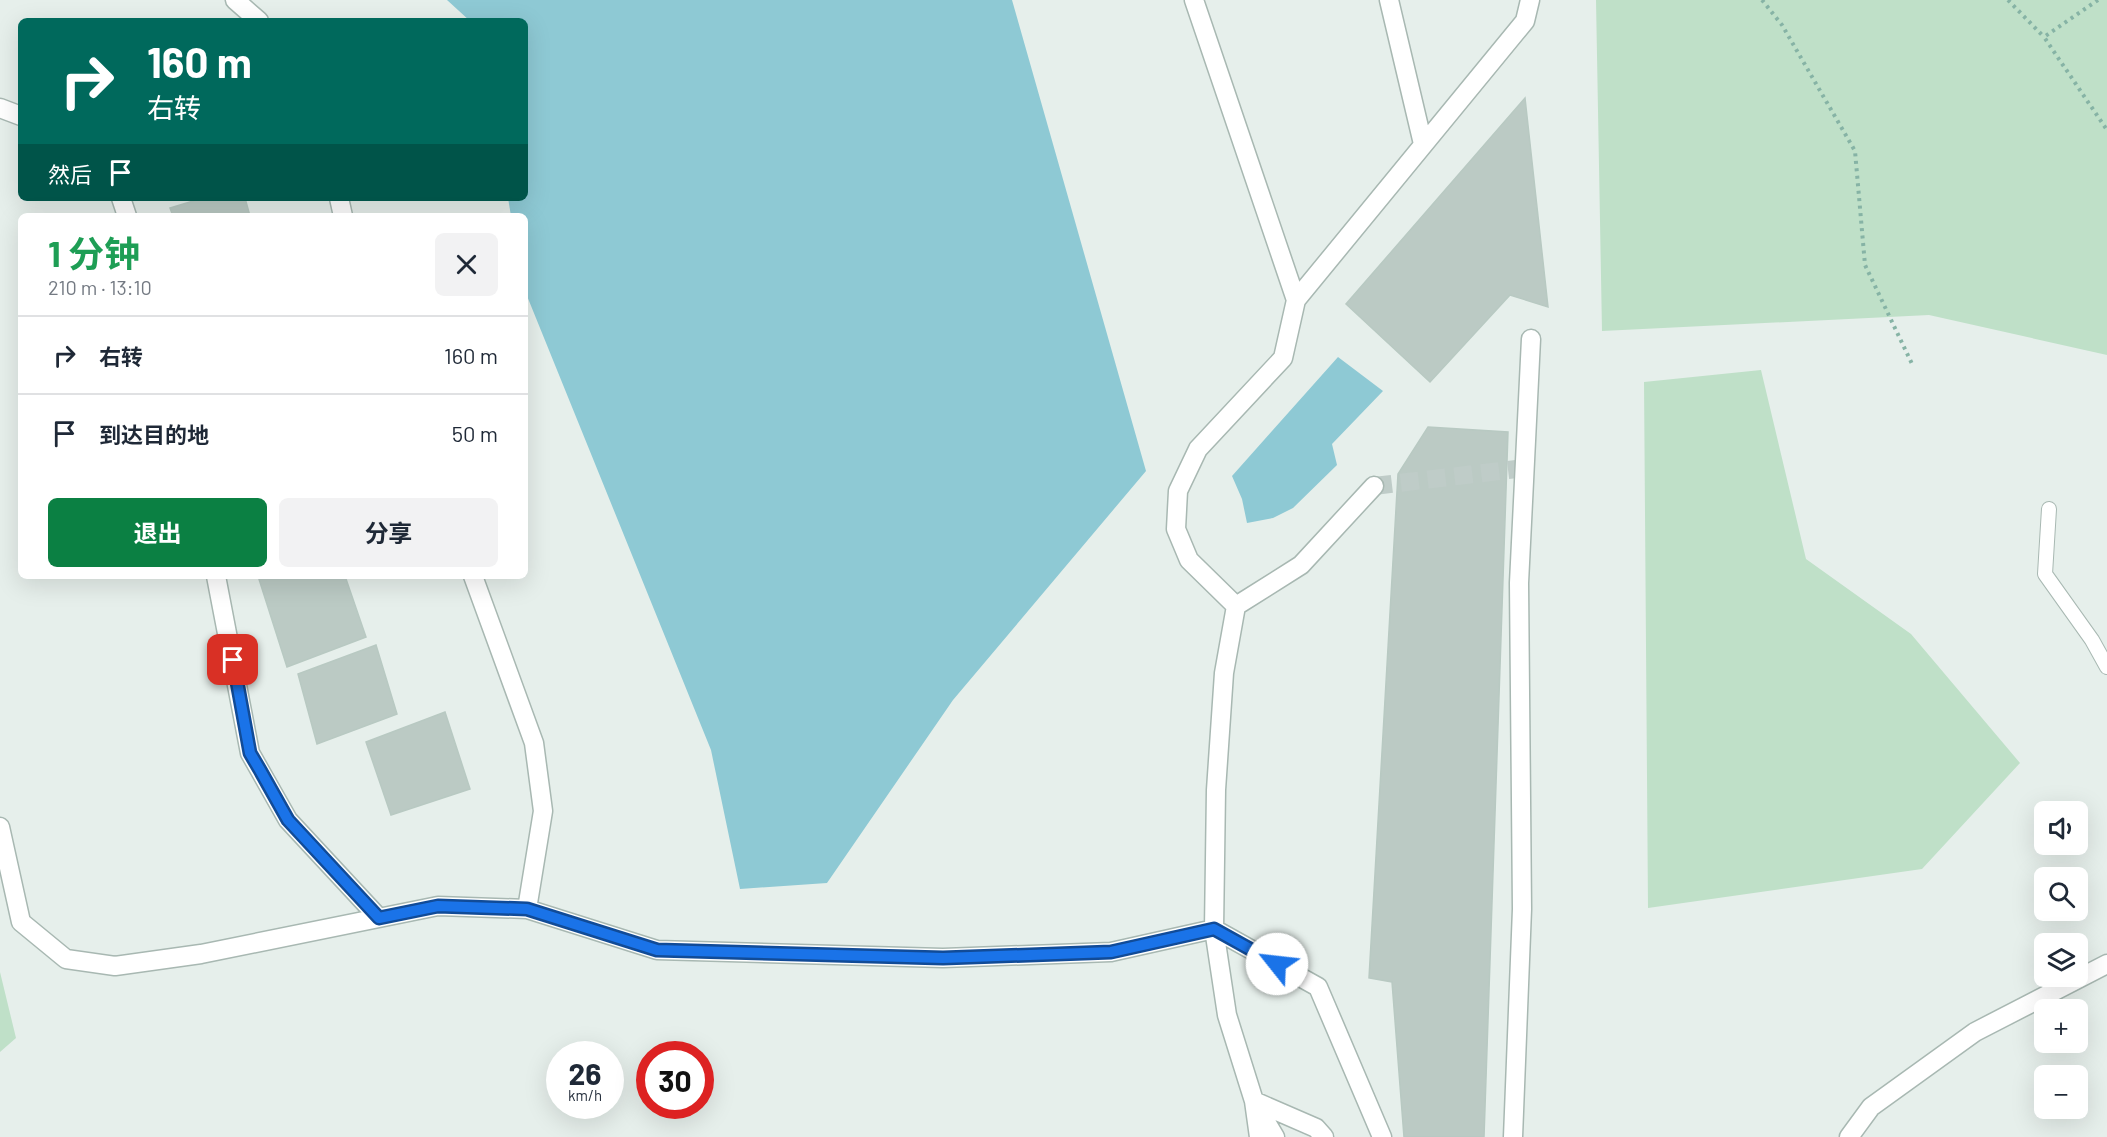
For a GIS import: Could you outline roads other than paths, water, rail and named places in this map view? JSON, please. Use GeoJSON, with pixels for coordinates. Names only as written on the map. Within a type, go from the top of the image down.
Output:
{"type":"FeatureCollection","features":[{"type":"Feature","properties":{"kind":"street"},"geometry":{"type":"LineString","coordinates":[[235,0],[256,18]]}},
{"type":"Feature","properties":{"kind":"street"},"geometry":{"type":"LineString","coordinates":[[1194,0],[1296,300]]}},
{"type":"Feature","properties":{"kind":"street"},"geometry":{"type":"LineString","coordinates":[[1389,0],[1424,144]]}},
{"type":"Feature","properties":{"kind":"street"},"geometry":{"type":"LineString","coordinates":[[1236,606],[1189,560],[1176,529],[1178,491],[1198,449],[1283,358],[1296,300],[1526,21],[1530,0]]}},
{"type":"Feature","properties":{"kind":"street"},"geometry":{"type":"LineString","coordinates":[[0,108],[18,115]]}},
{"type":"Feature","properties":{"kind":"street"},"geometry":{"type":"LineString","coordinates":[[1514,1137],[1522,909],[1519,583],[1531,339]]}},
{"type":"Feature","properties":{"kind":"street"},"geometry":{"type":"LineString","coordinates":[[1259,1137],[1254,1101],[1227,1015],[1214,929],[1216,790],[1224,674],[1236,606],[1301,565],[1374,486]]}},
{"type":"Feature","properties":{"kind":"street"},"geometry":{"type":"LineString","coordinates":[[217,579],[250,753],[288,820],[379,918]]}},
{"type":"Feature","properties":{"kind":"street"},"geometry":{"type":"LineString","coordinates":[[474,579],[534,743],[543,811],[527,909]]}},
{"type":"Feature","properties":{"kind":"street"},"geometry":{"type":"LineString","coordinates":[[0,827],[21,922],[66,959],[115,966],[201,954],[438,906],[527,909],[657,950],[943,958],[1100,953],[1214,929],[1318,987],[1382,1137]]}},
{"type":"Feature","properties":{"kind":"street"},"geometry":{"type":"LineString","coordinates":[[1849,1137],[1871,1107],[1975,1032],[2107,963]]}},
{"type":"Feature","properties":{"kind":"street"},"geometry":{"type":"LineString","coordinates":[[1254,1101],[1275,1137]]}},
{"type":"Feature","properties":{"kind":"street"},"geometry":{"type":"LineString","coordinates":[[1254,1101],[1316,1128],[1324,1137]]}},
{"type":"Feature","properties":{"kind":"lane"},"geometry":{"type":"LineString","coordinates":[[2049,508],[2045,574],[2091,640],[2107,668]]}},
{"type":"Feature","properties":{"kind":"water"},"geometry":{"type":"Polygon","coordinates":[[[447,0],[1012,0],[1146,471],[953,700],[827,883],[740,889],[711,750],[528,298],[528,213],[510,213],[508,201],[528,201],[528,18],[467,18],[447,0]]]}},
{"type":"Feature","properties":{"kind":"water"},"geometry":{"type":"Polygon","coordinates":[[[1338,357],[1383,391],[1332,444],[1337,465],[1293,508],[1273,518],[1247,523],[1242,499],[1232,476],[1338,357]]]}},
{"type":"Feature","properties":{"kind":"tunnel"},"geometry":{"type":"LineString","coordinates":[[1374,486],[1525,468]]}}]}
